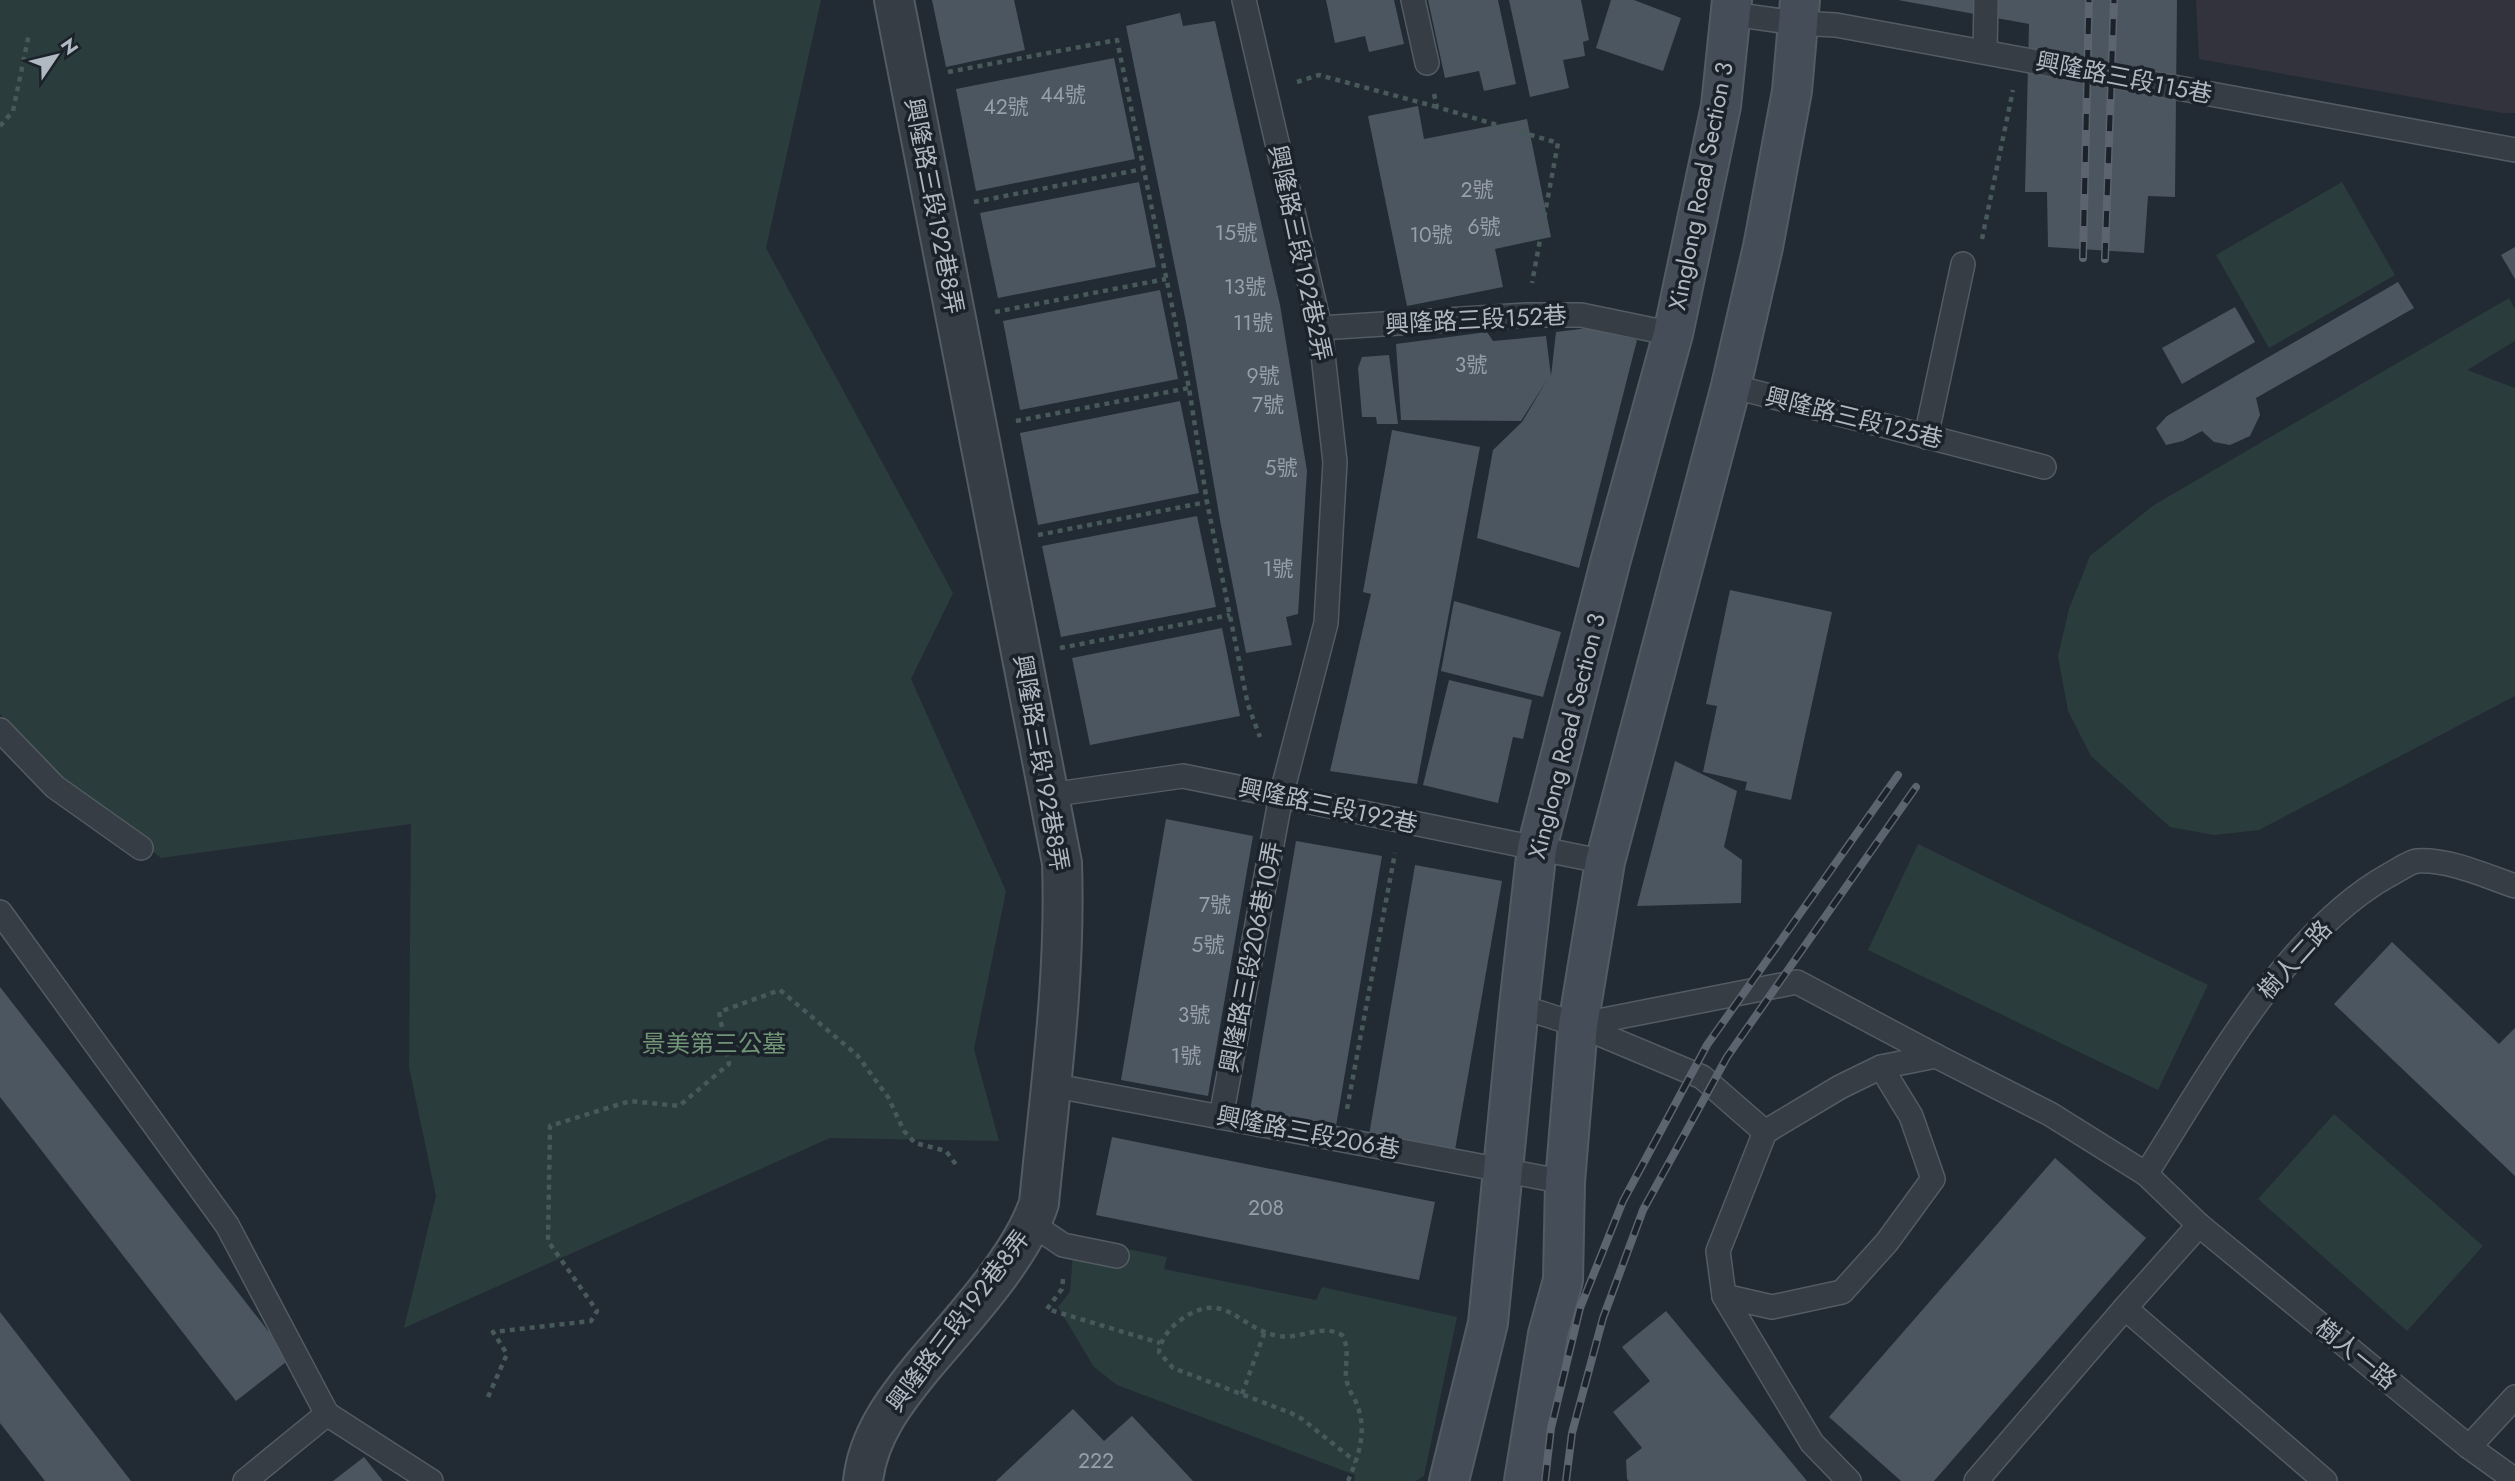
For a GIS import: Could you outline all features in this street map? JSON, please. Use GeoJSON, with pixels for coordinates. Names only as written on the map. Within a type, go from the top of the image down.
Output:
{"type":"FeatureCollection","features":[{"type":"Feature","properties":{"kind":"main road","name":"Xinglong Road Section 3"},"geometry":{"type":"LineString","coordinates":[[1449,1481],[1488,1324],[1537,848],[1610,563],[1673,334],[1721,106],[1732,7]]}},
{"type":"Feature","properties":{"kind":"main road"},"geometry":{"type":"LineString","coordinates":[[1524,1481],[1548,1334],[1563,1280],[1565,1182],[1578,1025],[1605,862],[1731,386],[1763,247],[1792,90],[1798,11]]}},
{"type":"Feature","properties":{"kind":"street","name":"興隆路三段192巷8弄"},"geometry":{"type":"LineString","coordinates":[[863,1481],[876,1433],[897,1397],[987,1289],[1032,1224],[1039,1203],[1062,973],[1064,924],[1062,863],[894,0]]}},
{"type":"Feature","properties":{"kind":"lane","name":"興隆路三段192巷2弄"},"geometry":{"type":"LineString","coordinates":[[1244,0],[1320,328],[1335,462],[1326,623],[1281,796]]}},
{"type":"Feature","properties":{"kind":"lane"},"geometry":{"type":"LineString","coordinates":[[1413,0],[1427,63]]}},
{"type":"Feature","properties":{"kind":"lane"},"geometry":{"type":"LineString","coordinates":[[1985,51],[1986,0]]}},
{"type":"Feature","properties":{"kind":"lane","name":"興隆路三段115巷"},"geometry":{"type":"LineString","coordinates":[[1732,7],[1798,11],[1836,25],[2515,150]]}},
{"type":"Feature","properties":{"kind":"lane"},"geometry":{"type":"LineString","coordinates":[[1926,437],[1963,264]]}},
{"type":"Feature","properties":{"kind":"lane","name":"興隆路三段152巷"},"geometry":{"type":"LineString","coordinates":[[1320,328],[1527,315],[1581,315],[1673,334]]}},
{"type":"Feature","properties":{"kind":"lane","name":"興隆路三段125巷"},"geometry":{"type":"LineString","coordinates":[[1731,386],[2043,467]]}},
{"type":"Feature","properties":{"kind":"lane"},"geometry":{"type":"LineString","coordinates":[[0,730],[55,787],[141,848]]}},
{"type":"Feature","properties":{"kind":"lane","name":"興隆路三段192巷"},"geometry":{"type":"LineString","coordinates":[[1049,795],[1183,776],[1605,862]]}},
{"type":"Feature","properties":{"kind":"lane","name":"興隆路三段206巷10弄"},"geometry":{"type":"LineString","coordinates":[[1221,1117],[1281,796]]}},
{"type":"Feature","properties":{"kind":"lane","name":"樹人二路"},"geometry":{"type":"LineString","coordinates":[[2146,1174],[2254,1006],[2313,935],[2369,886],[2415,861],[2458,866],[2515,886]]}},
{"type":"Feature","properties":{"kind":"lane"},"geometry":{"type":"LineString","coordinates":[[0,912],[227,1225],[327,1414],[431,1481]]}},
{"type":"Feature","properties":{"kind":"lane","name":"樹人一路"},"geometry":{"type":"LineString","coordinates":[[1578,1025],[1797,982],[2050,1114],[2146,1174],[2199,1225],[2469,1447],[2515,1480]]}},
{"type":"Feature","properties":{"kind":"lane"},"geometry":{"type":"LineString","coordinates":[[1519,1006],[1578,1025],[1702,1077],[1765,1132]]}},
{"type":"Feature","properties":{"kind":"lane"},"geometry":{"type":"LineString","coordinates":[[1849,1481],[1812,1443],[1724,1296],[1718,1251],[1765,1132],[1840,1087],[1881,1067],[1936,1056]]}},
{"type":"Feature","properties":{"kind":"lane"},"geometry":{"type":"LineString","coordinates":[[1724,1296],[1772,1307],[1842,1292],[1887,1242],[1933,1179],[1910,1116],[1881,1067]]}},
{"type":"Feature","properties":{"kind":"lane","name":"興隆路三段206巷"},"geometry":{"type":"LineString","coordinates":[[1051,1085],[1565,1182]]}},
{"type":"Feature","properties":{"kind":"lane"},"geometry":{"type":"LineString","coordinates":[[1032,1224],[1063,1245],[1118,1256]]}},
{"type":"Feature","properties":{"kind":"lane"},"geometry":{"type":"LineString","coordinates":[[1976,1481],[2199,1225]]}},
{"type":"Feature","properties":{"kind":"lane"},"geometry":{"type":"LineString","coordinates":[[2125,1308],[2325,1481]]}},
{"type":"Feature","properties":{"kind":"lane"},"geometry":{"type":"LineString","coordinates":[[2469,1447],[2515,1398]]}},
{"type":"Feature","properties":{"kind":"lane"},"geometry":{"type":"LineString","coordinates":[[245,1481],[327,1414]]}},
{"type":"Feature","properties":{"kind":"path"},"geometry":{"type":"LineString","coordinates":[[0,126],[13,111],[29,34]]}},
{"type":"Feature","properties":{"kind":"path"},"geometry":{"type":"LineString","coordinates":[[910,80],[1117,40],[1189,387],[1207,502],[1248,705],[1281,796]]}},
{"type":"Feature","properties":{"kind":"path"},"geometry":{"type":"LineString","coordinates":[[1963,264],[1976,266],[2020,58]]}},
{"type":"Feature","properties":{"kind":"path"},"geometry":{"type":"LineString","coordinates":[[1427,63],[1437,107]]}},
{"type":"Feature","properties":{"kind":"path"},"geometry":{"type":"LineString","coordinates":[[1265,92],[1320,75],[1558,143],[1527,315]]}},
{"type":"Feature","properties":{"kind":"path"},"geometry":{"type":"LineString","coordinates":[[935,210],[1143,169]]}},
{"type":"Feature","properties":{"kind":"path"},"geometry":{"type":"LineString","coordinates":[[956,319],[1166,279]]}},
{"type":"Feature","properties":{"kind":"path"},"geometry":{"type":"LineString","coordinates":[[978,428],[1189,387]]}},
{"type":"Feature","properties":{"kind":"path"},"geometry":{"type":"LineString","coordinates":[[1000,543],[1207,502]]}},
{"type":"Feature","properties":{"kind":"path"},"geometry":{"type":"LineString","coordinates":[[1022,656],[1230,615]]}},
{"type":"Feature","properties":{"kind":"path"},"geometry":{"type":"LineString","coordinates":[[1341,1139],[1401,821]]}},
{"type":"Feature","properties":{"kind":"path"},"geometry":{"type":"LineString","coordinates":[[488,1397],[507,1354],[493,1332],[591,1321],[597,1311],[548,1241],[550,1126],[630,1101],[679,1106],[729,1064],[719,1012],[780,990],[857,1055],[888,1097],[904,1131],[915,1143],[946,1151],[957,1166]]}},
{"type":"Feature","properties":{"kind":"path"},"geometry":{"type":"LineString","coordinates":[[1063,1245],[1062,1289],[1047,1309],[1160,1343]]}},
{"type":"Feature","properties":{"kind":"path"},"geometry":{"type":"LineString","coordinates":[[1349,1481],[1356,1462],[1363,1432],[1360,1415],[1346,1380],[1348,1348],[1342,1335],[1326,1329],[1294,1336],[1279,1336],[1213,1306],[1188,1314],[1174,1325],[1160,1343],[1159,1352],[1173,1368],[1302,1419],[1356,1462]]}},
{"type":"Feature","properties":{"kind":"path"},"geometry":{"type":"LineString","coordinates":[[1242,1394],[1265,1331]]}},
{"type":"Feature","properties":{"kind":"shaded area"},"geometry":{"type":"Polygon","coordinates":[[[2196,0],[2515,0],[2515,113],[2502,113],[2199,59],[2196,0]]]}},
{"type":"Feature","properties":{"kind":"green space","name":"景美第三公墓"},"geometry":{"type":"Polygon","coordinates":[[[0,0],[821,0],[766,248],[953,593],[911,679],[1006,891],[974,1049],[999,1141],[830,1138],[404,1328],[436,1196],[409,1067],[411,824],[161,858],[79,795],[33,751],[0,714],[0,0]]]}},
{"type":"Feature","properties":{"kind":"green space"},"geometry":{"type":"Polygon","coordinates":[[[2342,182],[2395,275],[2269,348],[2216,255],[2342,182]]]}},
{"type":"Feature","properties":{"kind":"green space"},"geometry":{"type":"Polygon","coordinates":[[[2509,298],[2515,309],[2515,341],[2467,370],[2515,388],[2515,696],[2259,830],[2214,835],[2170,827],[2091,756],[2068,711],[2058,656],[2069,609],[2090,556],[2154,505],[2509,298]]]}},
{"type":"Feature","properties":{"kind":"green space"},"geometry":{"type":"Polygon","coordinates":[[[1918,844],[2208,985],[2158,1090],[1868,950],[1918,844]]]}},
{"type":"Feature","properties":{"kind":"green space"},"geometry":{"type":"Polygon","coordinates":[[[2334,1114],[2483,1246],[2407,1331],[2258,1199],[2334,1114]]]}},
{"type":"Feature","properties":{"kind":"green space"},"geometry":{"type":"Polygon","coordinates":[[[1074,1238],[1167,1257],[1164,1269],[1316,1300],[1322,1287],[1457,1317],[1424,1476],[1416,1481],[1354,1481],[1355,1475],[1117,1385],[1094,1367],[1058,1307],[1070,1292],[1074,1238]]]}},
{"type":"Feature","properties":{"kind":"building"},"geometry":{"type":"Polygon","coordinates":[[[932,0],[1014,0],[1025,50],[946,67],[932,0]]]}},
{"type":"Feature","properties":{"kind":"building"},"geometry":{"type":"Polygon","coordinates":[[[1326,0],[1394,0],[1404,44],[1369,52],[1365,36],[1335,43],[1326,0]]]}},
{"type":"Feature","properties":{"kind":"building"},"geometry":{"type":"Polygon","coordinates":[[[1428,0],[1498,0],[1516,84],[1484,91],[1479,71],[1445,78],[1428,0]]]}},
{"type":"Feature","properties":{"kind":"building"},"geometry":{"type":"Polygon","coordinates":[[[1509,0],[1581,0],[1589,40],[1583,42],[1585,56],[1563,60],[1569,88],[1530,97],[1509,0]]]}},
{"type":"Feature","properties":{"kind":"building"},"geometry":{"type":"Polygon","coordinates":[[[1611,0],[1634,0],[1681,18],[1663,71],[1596,48],[1611,0]]]}},
{"type":"Feature","properties":{"kind":"building"},"geometry":{"type":"Polygon","coordinates":[[[1898,0],[2177,0],[2175,197],[2148,196],[2144,253],[2048,247],[2047,192],[2025,192],[2029,24],[1898,0]]]}},
{"type":"Feature","properties":{"kind":"building"},"geometry":{"type":"Polygon","coordinates":[[[1180,13],[1183,26],[1215,21],[1280,305],[1307,471],[1298,614],[1286,617],[1292,645],[1246,653],[1186,322],[1126,26],[1180,13]]]}},
{"type":"Feature","properties":{"kind":"building"},"geometry":{"type":"Polygon","coordinates":[[[1114,58],[1135,159],[976,191],[956,89],[1114,58]]]}},
{"type":"Feature","properties":{"kind":"building"},"geometry":{"type":"Polygon","coordinates":[[[1418,106],[1424,139],[1527,119],[1551,237],[1495,249],[1503,287],[1407,306],[1368,116],[1418,106]]]}},
{"type":"Feature","properties":{"kind":"building"},"geometry":{"type":"Polygon","coordinates":[[[1139,182],[1156,267],[998,298],[980,213],[1139,182]]]}},
{"type":"Feature","properties":{"kind":"building"},"geometry":{"type":"Polygon","coordinates":[[[2515,247],[2515,279],[2501,255],[2515,247]]]}},
{"type":"Feature","properties":{"kind":"building"},"geometry":{"type":"Polygon","coordinates":[[[2398,282],[2414,308],[2256,398],[2260,415],[2250,436],[2230,445],[2214,442],[2202,431],[2183,441],[2166,445],[2156,428],[2167,416],[2398,282]]]}},
{"type":"Feature","properties":{"kind":"building"},"geometry":{"type":"Polygon","coordinates":[[[1160,290],[1178,379],[1020,410],[1003,321],[1160,290]]]}},
{"type":"Feature","properties":{"kind":"building"},"geometry":{"type":"Polygon","coordinates":[[[2235,307],[2255,342],[2182,384],[2162,348],[2235,307]]]}},
{"type":"Feature","properties":{"kind":"building"},"geometry":{"type":"Polygon","coordinates":[[[1588,328],[1637,340],[1579,568],[1477,538],[1493,450],[1522,422],[1547,380],[1521,421],[1401,420],[1396,344],[1487,332],[1493,341],[1546,336],[1551,376],[1556,332],[1588,328]]]}},
{"type":"Feature","properties":{"kind":"building"},"geometry":{"type":"Polygon","coordinates":[[[1389,355],[1398,424],[1377,424],[1376,417],[1362,417],[1358,368],[1362,357],[1389,355]]]}},
{"type":"Feature","properties":{"kind":"building"},"geometry":{"type":"Polygon","coordinates":[[[1180,401],[1199,493],[1038,525],[1020,433],[1180,401]]]}},
{"type":"Feature","properties":{"kind":"building"},"geometry":{"type":"Polygon","coordinates":[[[1392,430],[1480,447],[1417,784],[1330,771],[1371,594],[1363,592],[1392,430]]]}},
{"type":"Feature","properties":{"kind":"building"},"geometry":{"type":"Polygon","coordinates":[[[1197,516],[1216,607],[1061,637],[1042,546],[1197,516]]]}},
{"type":"Feature","properties":{"kind":"building"},"geometry":{"type":"Polygon","coordinates":[[[1730,590],[1832,612],[1791,800],[1745,790],[1747,782],[1703,772],[1717,706],[1706,704],[1730,590]]]}},
{"type":"Feature","properties":{"kind":"building"},"geometry":{"type":"Polygon","coordinates":[[[1454,601],[1561,632],[1543,697],[1441,671],[1454,601]]]}},
{"type":"Feature","properties":{"kind":"building"},"geometry":{"type":"Polygon","coordinates":[[[1222,628],[1240,716],[1090,745],[1072,658],[1222,628]]]}},
{"type":"Feature","properties":{"kind":"building"},"geometry":{"type":"Polygon","coordinates":[[[1449,680],[1532,700],[1523,739],[1513,737],[1498,803],[1423,785],[1449,680]]]}},
{"type":"Feature","properties":{"kind":"building"},"geometry":{"type":"Polygon","coordinates":[[[1675,761],[1737,791],[1724,847],[1742,860],[1741,903],[1637,906],[1675,761]]]}},
{"type":"Feature","properties":{"kind":"building"},"geometry":{"type":"Polygon","coordinates":[[[1166,819],[1253,836],[1208,1096],[1121,1080],[1166,819]]]}},
{"type":"Feature","properties":{"kind":"building"},"geometry":{"type":"Polygon","coordinates":[[[1296,841],[1382,856],[1336,1126],[1250,1111],[1296,841]]]}},
{"type":"Feature","properties":{"kind":"building"},"geometry":{"type":"Polygon","coordinates":[[[1415,865],[1502,881],[1455,1150],[1369,1135],[1415,865]]]}},
{"type":"Feature","properties":{"kind":"building"},"geometry":{"type":"Polygon","coordinates":[[[2392,942],[2499,1044],[2515,1028],[2515,1176],[2334,1004],[2392,942]]]}},
{"type":"Feature","properties":{"kind":"building"},"geometry":{"type":"Polygon","coordinates":[[[0,987],[290,1359],[236,1401],[0,1097],[0,987]]]}},
{"type":"Feature","properties":{"kind":"building"},"geometry":{"type":"Polygon","coordinates":[[[1112,1137],[1435,1202],[1419,1280],[1096,1215],[1112,1137]]]}},
{"type":"Feature","properties":{"kind":"building"},"geometry":{"type":"Polygon","coordinates":[[[2055,1158],[2146,1238],[1934,1481],[1901,1481],[1829,1417],[2055,1158]]]}},
{"type":"Feature","properties":{"kind":"building"},"geometry":{"type":"Polygon","coordinates":[[[1666,1311],[1807,1481],[1627,1479],[1626,1460],[1642,1448],[1613,1412],[1650,1381],[1622,1347],[1666,1311]]]}},
{"type":"Feature","properties":{"kind":"building"},"geometry":{"type":"Polygon","coordinates":[[[0,1312],[131,1481],[45,1481],[0,1423],[0,1312]]]}},
{"type":"Feature","properties":{"kind":"building"},"geometry":{"type":"Polygon","coordinates":[[[1073,1409],[1104,1441],[1132,1416],[1193,1481],[996,1481],[1073,1409]]]}},
{"type":"Feature","properties":{"kind":"building"},"geometry":{"type":"Polygon","coordinates":[[[364,1457],[383,1481],[333,1481],[364,1457]]]}},
{"type":"Feature","properties":{"kind":"railway"},"geometry":{"type":"LineString","coordinates":[[2083,258],[2089,0]]}},
{"type":"Feature","properties":{"kind":"railway"},"geometry":{"type":"LineString","coordinates":[[2105,259],[2114,0]]}},
{"type":"Feature","properties":{"kind":"railway"},"geometry":{"type":"LineString","coordinates":[[1545,1481],[1551,1428],[1580,1308],[1623,1201],[1707,1045],[1898,775]]}},
{"type":"Feature","properties":{"kind":"railway"},"geometry":{"type":"LineString","coordinates":[[1566,1481],[1572,1433],[1603,1318],[1643,1210],[1727,1057],[1916,787]]}}]}
